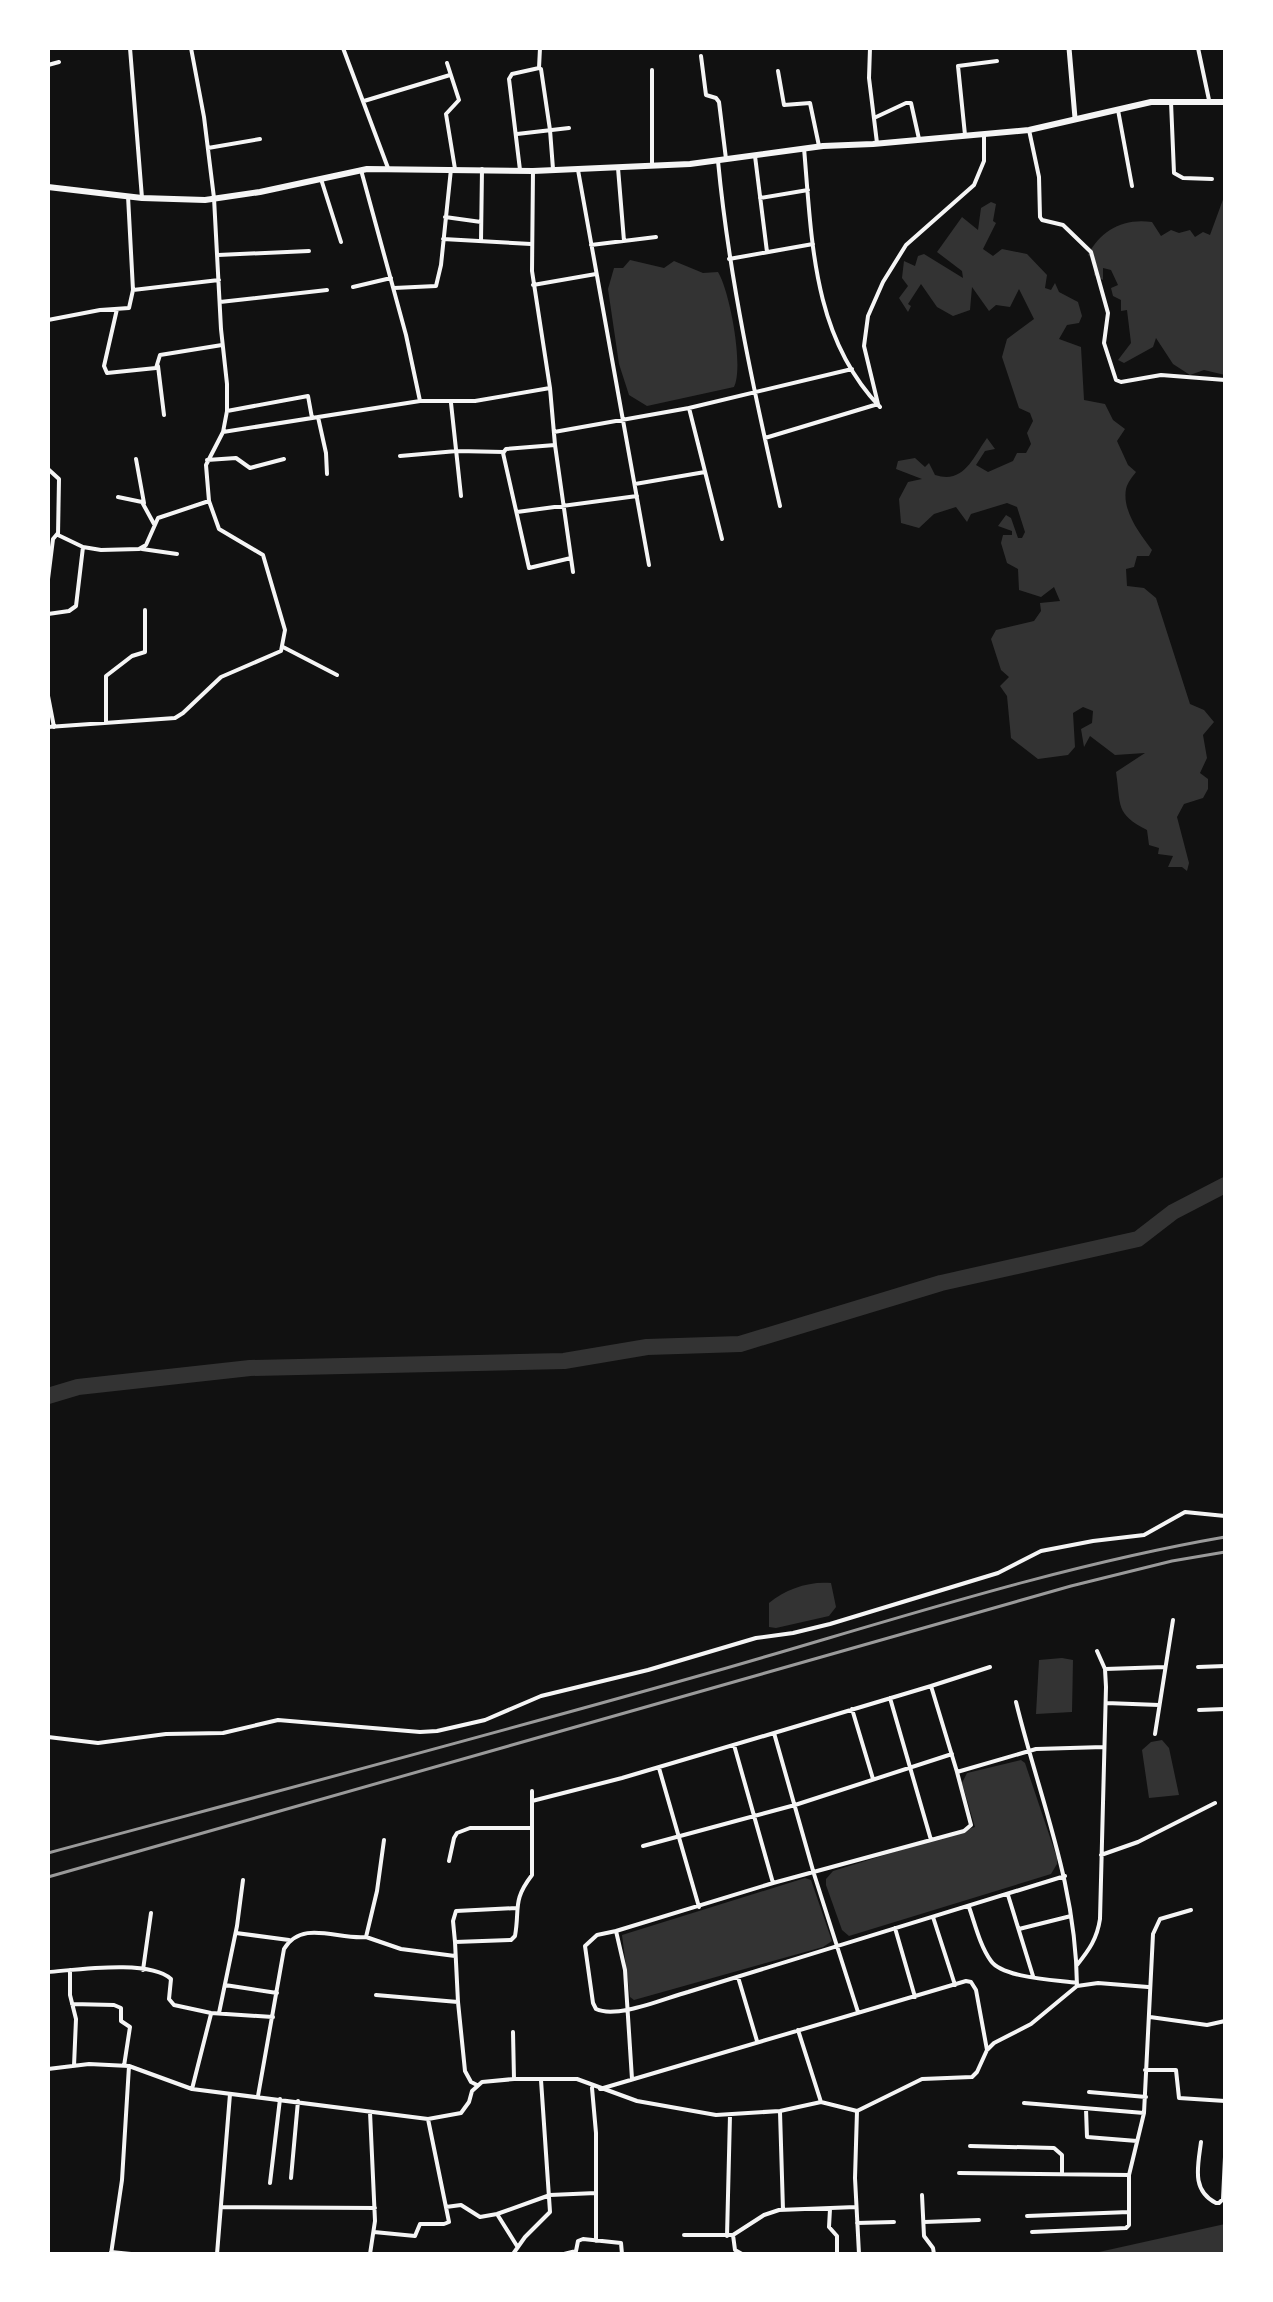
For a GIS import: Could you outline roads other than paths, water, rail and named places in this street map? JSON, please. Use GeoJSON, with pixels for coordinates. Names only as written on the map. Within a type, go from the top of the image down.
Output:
{"type":"FeatureCollection","features":[{"type":"Feature","properties":{"kind":"main road"},"geometry":{"type":"LineString","coordinates":[[48,187],[142,198],[214,198],[361,170],[533,171],[718,161],[819,146],[1029,130],[1118,108],[1171,102],[1225,102]]}},
{"type":"Feature","properties":{"kind":"street"},"geometry":{"type":"LineString","coordinates":[[130,48],[142,198]]}},
{"type":"Feature","properties":{"kind":"street"},"geometry":{"type":"LineString","coordinates":[[48,696],[51,727],[175,718],[221,677],[281,651],[283,647],[285,630],[263,555],[219,529],[206,486],[207,460],[223,432],[227,411],[214,198],[191,48]]}},
{"type":"Feature","properties":{"kind":"street"},"geometry":{"type":"LineString","coordinates":[[343,48],[388,168]]}},
{"type":"Feature","properties":{"kind":"street"},"geometry":{"type":"LineString","coordinates":[[540,48],[553,169]]}},
{"type":"Feature","properties":{"kind":"street"},"geometry":{"type":"LineString","coordinates":[[870,48],[869,78],[877,143]]}},
{"type":"Feature","properties":{"kind":"street"},"geometry":{"type":"LineString","coordinates":[[1069,48],[1075,118]]}},
{"type":"Feature","properties":{"kind":"street"},"geometry":{"type":"LineString","coordinates":[[1198,48],[1209,100]]}},
{"type":"Feature","properties":{"kind":"street"},"geometry":{"type":"LineString","coordinates":[[701,56],[706,95],[719,102],[726,159]]}},
{"type":"Feature","properties":{"kind":"street"},"geometry":{"type":"LineString","coordinates":[[965,135],[958,66],[997,61]]}},
{"type":"Feature","properties":{"kind":"street"},"geometry":{"type":"LineString","coordinates":[[48,65],[59,62]]}},
{"type":"Feature","properties":{"kind":"street"},"geometry":{"type":"LineString","coordinates":[[394,288],[435,287],[440,268],[453,169],[446,114],[459,100],[447,63]]}},
{"type":"Feature","properties":{"kind":"street"},"geometry":{"type":"LineString","coordinates":[[520,170],[510,77],[540,68]]}},
{"type":"Feature","properties":{"kind":"street"},"geometry":{"type":"LineString","coordinates":[[652,70],[652,165]]}},
{"type":"Feature","properties":{"kind":"street"},"geometry":{"type":"LineString","coordinates":[[778,71],[783,105],[810,103],[819,146]]}},
{"type":"Feature","properties":{"kind":"street"},"geometry":{"type":"LineString","coordinates":[[364,101],[451,75]]}},
{"type":"Feature","properties":{"kind":"street"},"geometry":{"type":"LineString","coordinates":[[1171,102],[1174,173],[1183,178],[1212,179]]}},
{"type":"Feature","properties":{"kind":"street"},"geometry":{"type":"LineString","coordinates":[[874,118],[911,103],[919,140]]}},
{"type":"Feature","properties":{"kind":"street"},"geometry":{"type":"LineString","coordinates":[[1118,108],[1132,186]]}},
{"type":"Feature","properties":{"kind":"street"},"geometry":{"type":"LineString","coordinates":[[517,134],[569,128]]}},
{"type":"Feature","properties":{"kind":"street"},"geometry":{"type":"LineString","coordinates":[[1029,130],[1039,177],[1040,217],[1063,225],[1087,247],[1095,263],[1108,313],[1104,345],[1116,380],[1121,382],[1161,375],[1225,380]]}},
{"type":"Feature","properties":{"kind":"street"},"geometry":{"type":"LineString","coordinates":[[879,406],[864,346],[868,316],[883,282],[906,245],[974,185],[984,161],[984,133]]}},
{"type":"Feature","properties":{"kind":"street"},"geometry":{"type":"LineString","coordinates":[[208,148],[260,139]]}},
{"type":"Feature","properties":{"kind":"street"},"geometry":{"type":"LineString","coordinates":[[804,148],[818,287],[843,354],[865,391],[879,406]]}},
{"type":"Feature","properties":{"kind":"street"},"geometry":{"type":"LineString","coordinates":[[755,156],[767,252]]}},
{"type":"Feature","properties":{"kind":"street"},"geometry":{"type":"LineString","coordinates":[[718,161],[729,259],[754,392],[780,506]]}},
{"type":"Feature","properties":{"kind":"street"},"geometry":{"type":"LineString","coordinates":[[618,166],[624,241]]}},
{"type":"Feature","properties":{"kind":"street"},"geometry":{"type":"LineString","coordinates":[[577,167],[649,565]]}},
{"type":"Feature","properties":{"kind":"street"},"geometry":{"type":"LineString","coordinates":[[481,241],[482,169]]}},
{"type":"Feature","properties":{"kind":"street"},"geometry":{"type":"LineString","coordinates":[[361,170],[394,288],[420,401]]}},
{"type":"Feature","properties":{"kind":"street"},"geometry":{"type":"LineString","coordinates":[[533,171],[533,285],[550,388],[573,572]]}},
{"type":"Feature","properties":{"kind":"street"},"geometry":{"type":"LineString","coordinates":[[321,177],[341,242]]}},
{"type":"Feature","properties":{"kind":"street"},"geometry":{"type":"LineString","coordinates":[[760,198],[808,190]]}},
{"type":"Feature","properties":{"kind":"street"},"geometry":{"type":"LineString","coordinates":[[48,320],[130,307],[133,290],[128,196]]}},
{"type":"Feature","properties":{"kind":"street"},"geometry":{"type":"LineString","coordinates":[[445,217],[481,222]]}},
{"type":"Feature","properties":{"kind":"street"},"geometry":{"type":"LineString","coordinates":[[591,245],[656,237]]}},
{"type":"Feature","properties":{"kind":"street"},"geometry":{"type":"LineString","coordinates":[[443,239],[531,244]]}},
{"type":"Feature","properties":{"kind":"street"},"geometry":{"type":"LineString","coordinates":[[729,259],[813,244]]}},
{"type":"Feature","properties":{"kind":"street"},"geometry":{"type":"LineString","coordinates":[[218,255],[309,251]]}},
{"type":"Feature","properties":{"kind":"street"},"geometry":{"type":"LineString","coordinates":[[533,285],[596,274]]}},
{"type":"Feature","properties":{"kind":"street"},"geometry":{"type":"LineString","coordinates":[[353,287],[391,278]]}},
{"type":"Feature","properties":{"kind":"street"},"geometry":{"type":"LineString","coordinates":[[133,290],[219,280]]}},
{"type":"Feature","properties":{"kind":"street"},"geometry":{"type":"LineString","coordinates":[[220,302],[327,290]]}},
{"type":"Feature","properties":{"kind":"street"},"geometry":{"type":"LineString","coordinates":[[117,309],[105,372],[158,366]]}},
{"type":"Feature","properties":{"kind":"street"},"geometry":{"type":"LineString","coordinates":[[164,415],[158,366],[160,355],[223,345]]}},
{"type":"Feature","properties":{"kind":"street"},"geometry":{"type":"LineString","coordinates":[[554,432],[689,408],[852,369]]}},
{"type":"Feature","properties":{"kind":"street"},"geometry":{"type":"LineString","coordinates":[[223,432],[420,401],[475,401],[550,388]]}},
{"type":"Feature","properties":{"kind":"street"},"geometry":{"type":"LineString","coordinates":[[227,411],[308,396],[325,450],[327,474]]}},
{"type":"Feature","properties":{"kind":"street"},"geometry":{"type":"LineString","coordinates":[[451,403],[461,496]]}},
{"type":"Feature","properties":{"kind":"street"},"geometry":{"type":"LineString","coordinates":[[765,438],[879,406]]}},
{"type":"Feature","properties":{"kind":"street"},"geometry":{"type":"LineString","coordinates":[[689,408],[722,539]]}},
{"type":"Feature","properties":{"kind":"street"},"geometry":{"type":"LineString","coordinates":[[400,456],[457,451],[504,452],[506,449],[555,445]]}},
{"type":"Feature","properties":{"kind":"street"},"geometry":{"type":"LineString","coordinates":[[504,452],[529,568],[571,558]]}},
{"type":"Feature","properties":{"kind":"street"},"geometry":{"type":"LineString","coordinates":[[207,460],[236,458],[251,468],[284,459]]}},
{"type":"Feature","properties":{"kind":"street"},"geometry":{"type":"LineString","coordinates":[[136,459],[144,503],[154,524]]}},
{"type":"Feature","properties":{"kind":"street"},"geometry":{"type":"LineString","coordinates":[[48,469],[59,479],[57,526],[61,537],[83,547],[101,550],[139,549],[177,554]]}},
{"type":"Feature","properties":{"kind":"street"},"geometry":{"type":"LineString","coordinates":[[635,484],[705,472]]}},
{"type":"Feature","properties":{"kind":"street"},"geometry":{"type":"LineString","coordinates":[[517,512],[637,496]]}},
{"type":"Feature","properties":{"kind":"street"},"geometry":{"type":"LineString","coordinates":[[118,497],[144,503]]}},
{"type":"Feature","properties":{"kind":"street"},"geometry":{"type":"LineString","coordinates":[[139,549],[146,545],[158,518],[209,501]]}},
{"type":"Feature","properties":{"kind":"street"},"geometry":{"type":"LineString","coordinates":[[48,525],[57,526]]}},
{"type":"Feature","properties":{"kind":"street"},"geometry":{"type":"LineString","coordinates":[[48,579],[53,539],[58,533]]}},
{"type":"Feature","properties":{"kind":"street"},"geometry":{"type":"LineString","coordinates":[[48,614],[69,611],[76,606],[83,547]]}},
{"type":"Feature","properties":{"kind":"street"},"geometry":{"type":"LineString","coordinates":[[106,722],[106,678],[108,673],[132,656],[145,652],[145,610]]}},
{"type":"Feature","properties":{"kind":"street"},"geometry":{"type":"LineString","coordinates":[[283,647],[337,675]]}},
{"type":"Feature","properties":{"kind":"street"},"geometry":{"type":"LineString","coordinates":[[48,1737],[98,1743],[166,1734],[223,1733],[278,1720],[437,1731],[485,1720],[541,1696],[648,1670],[756,1638],[830,1624],[998,1573],[1041,1551],[1144,1535],[1185,1512],[1225,1516]]}},
{"type":"Feature","properties":{"kind":"street"},"geometry":{"type":"LineString","coordinates":[[1155,1734],[1173,1620]]}},
{"type":"Feature","properties":{"kind":"street"},"geometry":{"type":"LineString","coordinates":[[1077,1965],[1098,1934],[1106,1703],[1105,1669],[1097,1651]]}},
{"type":"Feature","properties":{"kind":"street"},"geometry":{"type":"LineString","coordinates":[[1198,1667],[1225,1666]]}},
{"type":"Feature","properties":{"kind":"street"},"geometry":{"type":"LineString","coordinates":[[532,1801],[659,1768],[990,1667]]}},
{"type":"Feature","properties":{"kind":"street"},"geometry":{"type":"LineString","coordinates":[[1105,1669],[1165,1667]]}},
{"type":"Feature","properties":{"kind":"street"},"geometry":{"type":"LineString","coordinates":[[931,1686],[971,1825],[964,1831],[773,1883],[590,1938],[584,1949],[596,2009],[603,2012],[627,2009],[1065,1876]]}},
{"type":"Feature","properties":{"kind":"street"},"geometry":{"type":"LineString","coordinates":[[890,1698],[931,1840]]}},
{"type":"Feature","properties":{"kind":"street"},"geometry":{"type":"LineString","coordinates":[[48,2069],[109,2064],[127,2066],[192,2089],[428,2119],[461,2113],[477,2085],[482,2082],[514,2079],[577,2079],[637,2101],[730,2115],[780,2111],[821,2102],[857,2111],[922,2079],[972,2077],[994,2043],[1031,2024],[1077,1984],[1072,1916],[1065,1876],[1016,1702]]}},
{"type":"Feature","properties":{"kind":"street"},"geometry":{"type":"LineString","coordinates":[[1106,1703],[1159,1705]]}},
{"type":"Feature","properties":{"kind":"street"},"geometry":{"type":"LineString","coordinates":[[852,1709],[873,1779]]}},
{"type":"Feature","properties":{"kind":"street"},"geometry":{"type":"LineString","coordinates":[[1199,1710],[1225,1709]]}},
{"type":"Feature","properties":{"kind":"street"},"geometry":{"type":"LineString","coordinates":[[774,1733],[858,2012]]}},
{"type":"Feature","properties":{"kind":"street"},"geometry":{"type":"LineString","coordinates":[[734,1745],[773,1883]]}},
{"type":"Feature","properties":{"kind":"street"},"geometry":{"type":"LineString","coordinates":[[957,1772],[1028,1751],[1104,1747]]}},
{"type":"Feature","properties":{"kind":"street"},"geometry":{"type":"LineString","coordinates":[[643,1846],[795,1805],[952,1754]]}},
{"type":"Feature","properties":{"kind":"street"},"geometry":{"type":"LineString","coordinates":[[659,1768],[699,1907]]}},
{"type":"Feature","properties":{"kind":"street"},"geometry":{"type":"LineString","coordinates":[[455,1942],[511,1940],[516,1932],[516,1908],[525,1883],[532,1875],[532,1791]]}},
{"type":"Feature","properties":{"kind":"street"},"geometry":{"type":"LineString","coordinates":[[1101,1855],[1138,1842],[1215,1803]]}},
{"type":"Feature","properties":{"kind":"street"},"geometry":{"type":"LineString","coordinates":[[449,1861],[454,1838],[464,1831],[531,1828]]}},
{"type":"Feature","properties":{"kind":"street"},"geometry":{"type":"LineString","coordinates":[[366,1937],[377,1891],[384,1840]]}},
{"type":"Feature","properties":{"kind":"street"},"geometry":{"type":"LineString","coordinates":[[219,2013],[236,1933],[243,1880]]}},
{"type":"Feature","properties":{"kind":"street"},"geometry":{"type":"LineString","coordinates":[[1008,1895],[1033,1976]]}},
{"type":"Feature","properties":{"kind":"street"},"geometry":{"type":"LineString","coordinates":[[969,1907],[991,1961],[1005,1971],[1077,1984],[1148,1987]]}},
{"type":"Feature","properties":{"kind":"street"},"geometry":{"type":"LineString","coordinates":[[477,2085],[471,2082],[465,2071],[453,1921],[456,1911],[516,1908]]}},
{"type":"Feature","properties":{"kind":"street"},"geometry":{"type":"LineString","coordinates":[[1032,2232],[1126,2228],[1129,2225],[1129,2175],[1146,2097],[1150,2017],[1148,1987],[1155,1926],[1167,1916],[1191,1910]]}},
{"type":"Feature","properties":{"kind":"street"},"geometry":{"type":"LineString","coordinates":[[143,1970],[151,1913]]}},
{"type":"Feature","properties":{"kind":"street"},"geometry":{"type":"LineString","coordinates":[[1019,1929],[1072,1916]]}},
{"type":"Feature","properties":{"kind":"street"},"geometry":{"type":"LineString","coordinates":[[933,1917],[955,1985]]}},
{"type":"Feature","properties":{"kind":"street"},"geometry":{"type":"LineString","coordinates":[[895,1928],[915,1997]]}},
{"type":"Feature","properties":{"kind":"street"},"geometry":{"type":"LineString","coordinates":[[616,1931],[625,1970],[632,2079]]}},
{"type":"Feature","properties":{"kind":"street"},"geometry":{"type":"LineString","coordinates":[[258,2096],[284,1949],[290,1940],[304,1932],[366,1937],[401,1949],[455,1956]]}},
{"type":"Feature","properties":{"kind":"street"},"geometry":{"type":"LineString","coordinates":[[236,1933],[290,1940]]}},
{"type":"Feature","properties":{"kind":"street"},"geometry":{"type":"LineString","coordinates":[[48,1972],[105,1967],[168,1975],[171,1979],[170,2003],[211,2013],[273,2017]]}},
{"type":"Feature","properties":{"kind":"street"},"geometry":{"type":"LineString","coordinates":[[70,1970],[76,2019],[74,2066]]}},
{"type":"Feature","properties":{"kind":"street"},"geometry":{"type":"LineString","coordinates":[[738,1977],[757,2041]]}},
{"type":"Feature","properties":{"kind":"street"},"geometry":{"type":"LineString","coordinates":[[599,2089],[969,1981],[974,1986],[987,2050]]}},
{"type":"Feature","properties":{"kind":"street"},"geometry":{"type":"LineString","coordinates":[[225,1985],[277,1993]]}},
{"type":"Feature","properties":{"kind":"street"},"geometry":{"type":"LineString","coordinates":[[376,1995],[458,2002]]}},
{"type":"Feature","properties":{"kind":"street"},"geometry":{"type":"LineString","coordinates":[[72,2004],[114,2005],[121,2008],[121,2021],[130,2030],[122,2180],[111,2253],[131,2254]]}},
{"type":"Feature","properties":{"kind":"street"},"geometry":{"type":"LineString","coordinates":[[192,2089],[211,2013]]}},
{"type":"Feature","properties":{"kind":"street"},"geometry":{"type":"LineString","coordinates":[[1150,2017],[1207,2025],[1225,2021]]}},
{"type":"Feature","properties":{"kind":"street"},"geometry":{"type":"LineString","coordinates":[[798,2030],[821,2102]]}},
{"type":"Feature","properties":{"kind":"street"},"geometry":{"type":"LineString","coordinates":[[513,2032],[514,2079]]}},
{"type":"Feature","properties":{"kind":"street"},"geometry":{"type":"LineString","coordinates":[[1145,2070],[1176,2070],[1179,2098],[1225,2101]]}},
{"type":"Feature","properties":{"kind":"street"},"geometry":{"type":"LineString","coordinates":[[513,2254],[550,2212],[541,2080]]}},
{"type":"Feature","properties":{"kind":"street"},"geometry":{"type":"LineString","coordinates":[[592,2086],[596,2241]]}},
{"type":"Feature","properties":{"kind":"street"},"geometry":{"type":"LineString","coordinates":[[1089,2092],[1146,2097]]}},
{"type":"Feature","properties":{"kind":"street"},"geometry":{"type":"LineString","coordinates":[[217,2254],[230,2094]]}},
{"type":"Feature","properties":{"kind":"street"},"geometry":{"type":"LineString","coordinates":[[270,2183],[280,2099]]}},
{"type":"Feature","properties":{"kind":"street"},"geometry":{"type":"LineString","coordinates":[[291,2178],[298,2101]]}},
{"type":"Feature","properties":{"kind":"street"},"geometry":{"type":"LineString","coordinates":[[1024,2103],[1144,2113]]}},
{"type":"Feature","properties":{"kind":"street"},"geometry":{"type":"LineString","coordinates":[[1086,2109],[1087,2137],[1137,2141]]}},
{"type":"Feature","properties":{"kind":"street"},"geometry":{"type":"LineString","coordinates":[[780,2111],[783,2210]]}},
{"type":"Feature","properties":{"kind":"street"},"geometry":{"type":"LineString","coordinates":[[857,2111],[859,2254]]}},
{"type":"Feature","properties":{"kind":"street"},"geometry":{"type":"LineString","coordinates":[[370,2112],[375,2208],[370,2254]]}},
{"type":"Feature","properties":{"kind":"street"},"geometry":{"type":"LineString","coordinates":[[730,2115],[730,2235],[735,2250],[742,2254]]}},
{"type":"Feature","properties":{"kind":"street"},"geometry":{"type":"LineString","coordinates":[[374,2232],[415,2236],[420,2224],[447,2224],[428,2119]]}},
{"type":"Feature","properties":{"kind":"street"},"geometry":{"type":"LineString","coordinates":[[1201,2142],[1197,2178],[1201,2191],[1216,2203],[1223,2199],[1225,2157]]}},
{"type":"Feature","properties":{"kind":"street"},"geometry":{"type":"LineString","coordinates":[[970,2146],[1054,2148],[1062,2155],[1062,2174]]}},
{"type":"Feature","properties":{"kind":"street"},"geometry":{"type":"LineString","coordinates":[[959,2173],[1129,2175]]}},
{"type":"Feature","properties":{"kind":"street"},"geometry":{"type":"LineString","coordinates":[[446,2207],[461,2205],[480,2217],[550,2195],[596,2193]]}},
{"type":"Feature","properties":{"kind":"street"},"geometry":{"type":"LineString","coordinates":[[922,2195],[925,2238],[934,2254]]}},
{"type":"Feature","properties":{"kind":"street"},"geometry":{"type":"LineString","coordinates":[[222,2207],[375,2208]]}},
{"type":"Feature","properties":{"kind":"street"},"geometry":{"type":"LineString","coordinates":[[684,2235],[730,2235],[764,2215],[783,2210],[856,2207]]}},
{"type":"Feature","properties":{"kind":"street"},"geometry":{"type":"LineString","coordinates":[[830,2209],[829,2227],[837,2236],[837,2254]]}},
{"type":"Feature","properties":{"kind":"street"},"geometry":{"type":"LineString","coordinates":[[1027,2216],[1129,2212]]}},
{"type":"Feature","properties":{"kind":"street"},"geometry":{"type":"LineString","coordinates":[[497,2214],[518,2247]]}},
{"type":"Feature","properties":{"kind":"street"},"geometry":{"type":"LineString","coordinates":[[924,2222],[979,2220]]}},
{"type":"Feature","properties":{"kind":"street"},"geometry":{"type":"LineString","coordinates":[[857,2223],[894,2222]]}},
{"type":"Feature","properties":{"kind":"street"},"geometry":{"type":"LineString","coordinates":[[564,2254],[576,2251],[580,2240],[621,2243],[622,2254]]}},
{"type":"Feature","properties":{"kind":"waterway"},"geometry":{"type":"LineString","coordinates":[[48,1396],[78,1387],[250,1368],[564,1361],[647,1347],[740,1344],[941,1283],[1138,1239],[1173,1212],[1225,1185]]}},
{"type":"Feature","properties":{"kind":"railway"},"geometry":{"type":"LineString","coordinates":[[48,1853],[716,1671],[1032,1580],[1160,1549],[1225,1537]]}},
{"type":"Feature","properties":{"kind":"railway"},"geometry":{"type":"LineString","coordinates":[[48,1877],[1071,1586],[1172,1561],[1225,1552]]}}]}
